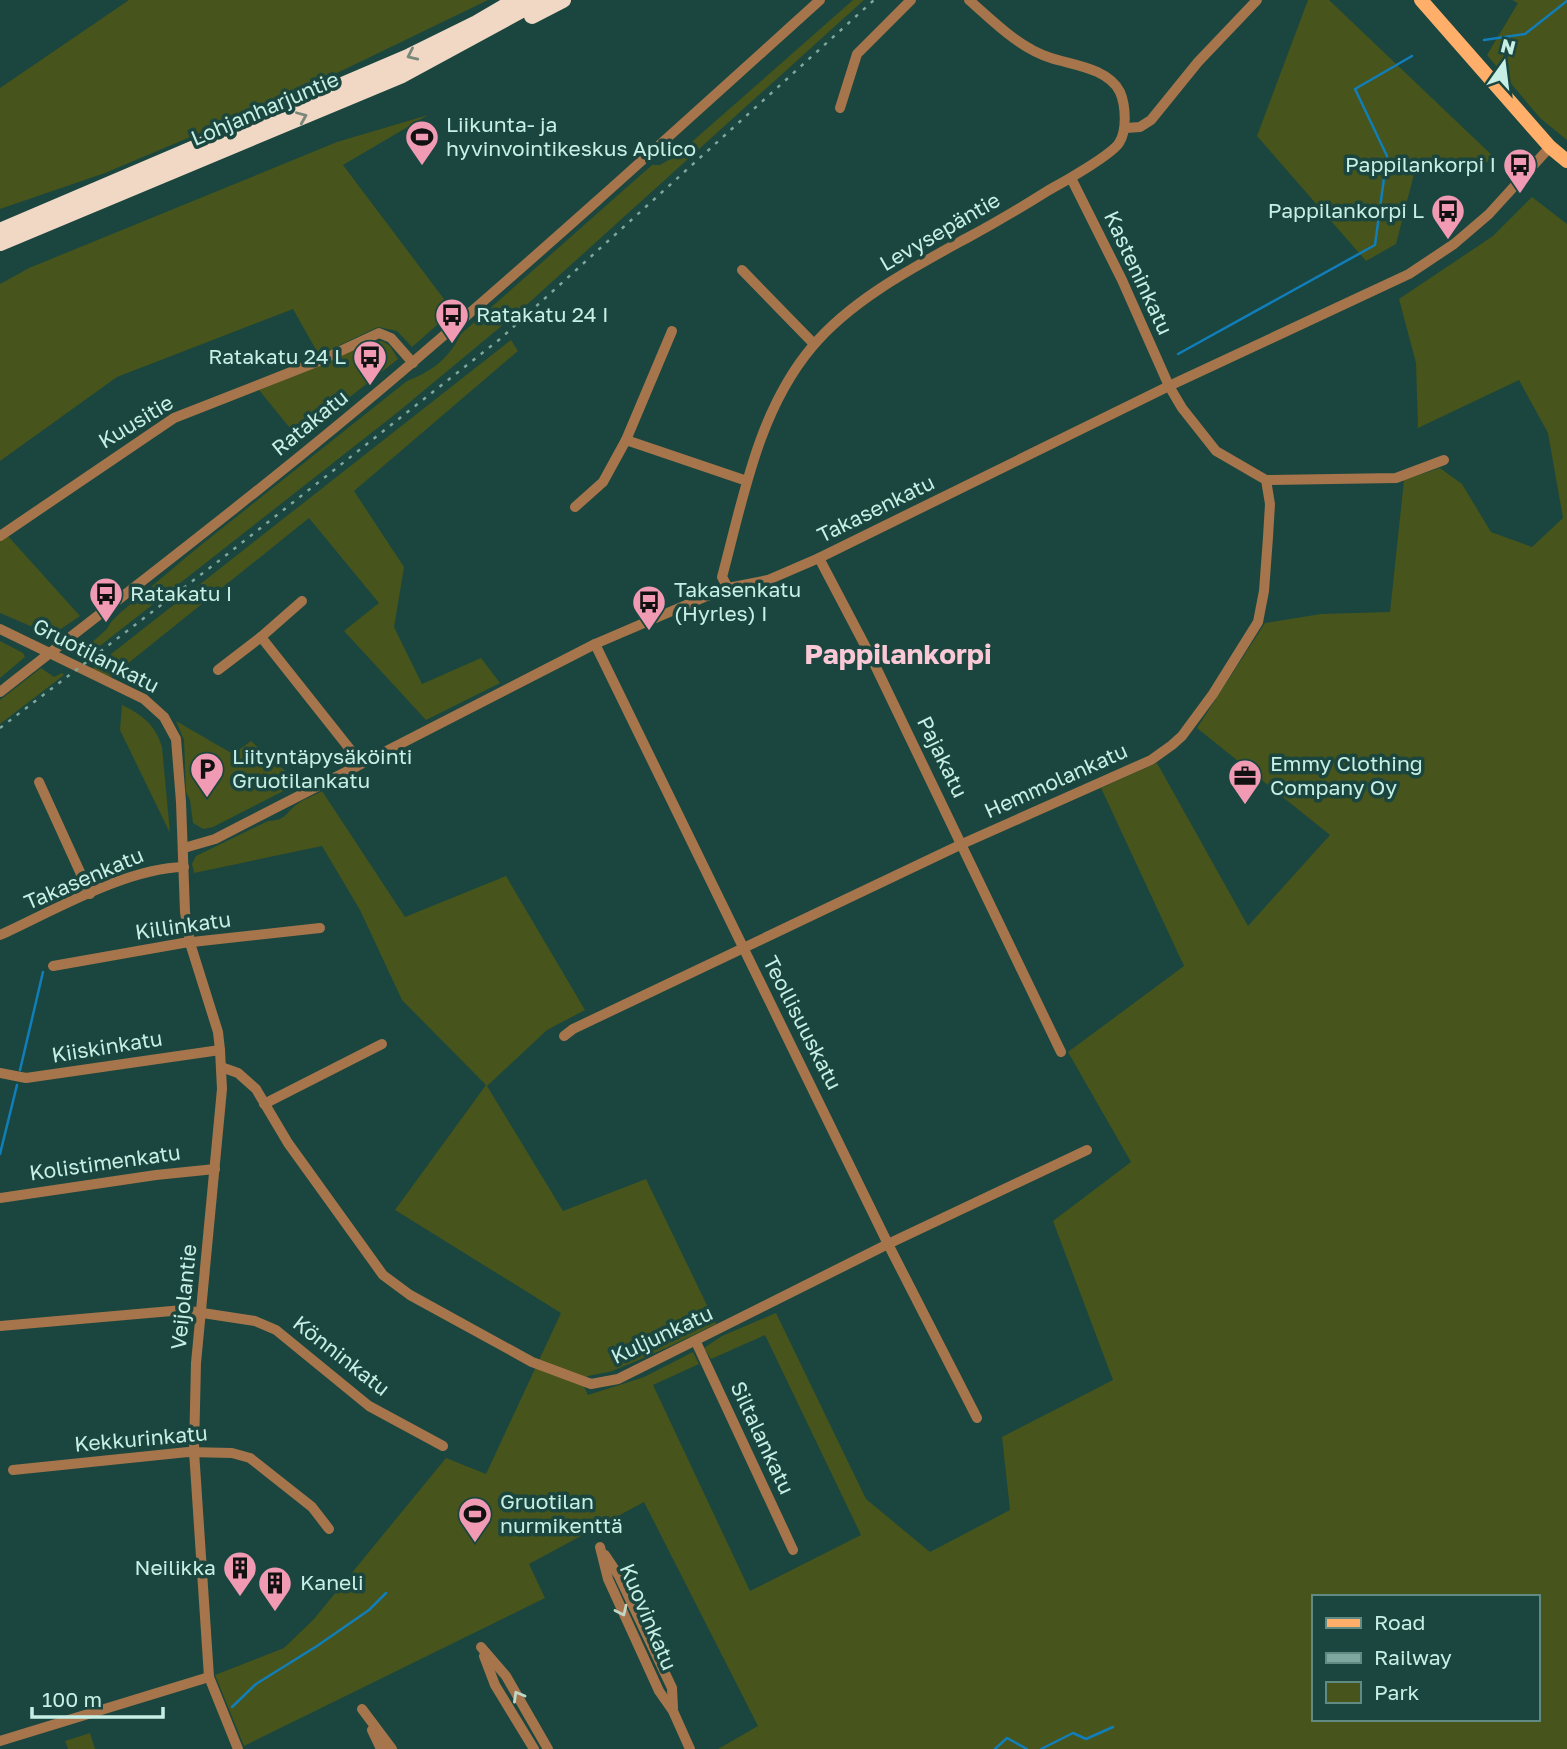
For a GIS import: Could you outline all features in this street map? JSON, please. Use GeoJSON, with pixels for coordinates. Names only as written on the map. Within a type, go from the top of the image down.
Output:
{"type":"FeatureCollection","features":[{"type":"Feature","properties":{"kind":"highway","name":"Lohjanharjuntie"},"geometry":{"type":"LineString","coordinates":[[0,243],[37,221],[410,56],[477,23],[516,0]]}},
{"type":"Feature","properties":{"kind":"highway","name":"Lohjanharjuntie"},"geometry":{"type":"LineString","coordinates":[[37,221],[402,75],[540,0]]}},
{"type":"Feature","properties":{"kind":"highway"},"geometry":{"type":"LineString","coordinates":[[437,58],[466,50],[563,0]]}},
{"type":"Feature","properties":{"kind":"highway"},"geometry":{"type":"LineString","coordinates":[[0,228],[37,221]]}},
{"type":"Feature","properties":{"kind":"highway"},"geometry":{"type":"LineString","coordinates":[[0,249],[37,221]]}},
{"type":"Feature","properties":{"kind":"main road"},"geometry":{"type":"LineString","coordinates":[[1421,0],[1550,147],[1567,161]]}},
{"type":"Feature","properties":{"kind":"street","name":"Ratakatu"},"geometry":{"type":"LineString","coordinates":[[0,692],[302,455],[413,363],[820,0]]}},
{"type":"Feature","properties":{"kind":"street"},"geometry":{"type":"LineString","coordinates":[[840,108],[857,54],[911,0]]}},
{"type":"Feature","properties":{"kind":"street"},"geometry":{"type":"LineString","coordinates":[[969,0],[1010,35],[1048,57],[1080,64],[1106,78],[1120,91],[1126,128],[1140,127],[1151,120],[1198,62],[1257,0]]}},
{"type":"Feature","properties":{"kind":"street","name":"Levysepäntie"},"geometry":{"type":"LineString","coordinates":[[728,588],[722,577],[747,481],[790,374],[814,344],[856,307],[897,277],[1071,178],[1118,145],[1126,128]]}},
{"type":"Feature","properties":{"kind":"street","name":"Takasenkatu"},"geometry":{"type":"LineString","coordinates":[[184,848],[215,839],[595,645],[728,588],[768,579],[819,558],[1169,386],[1409,274],[1454,244],[1489,214],[1550,147]]}},
{"type":"Feature","properties":{"kind":"street","name":"Kasteninkatu"},"geometry":{"type":"LineString","coordinates":[[1071,178],[1122,280],[1169,386]]}},
{"type":"Feature","properties":{"kind":"street"},"geometry":{"type":"LineString","coordinates":[[742,270],[814,344]]}},
{"type":"Feature","properties":{"kind":"street"},"geometry":{"type":"LineString","coordinates":[[575,506],[603,482],[626,440],[672,331]]}},
{"type":"Feature","properties":{"kind":"street","name":"Kuusitie"},"geometry":{"type":"LineString","coordinates":[[0,536],[174,418],[319,361],[379,333],[391,338],[413,363]]}},
{"type":"Feature","properties":{"kind":"street"},"geometry":{"type":"LineString","coordinates":[[1169,386],[1194,427],[1216,451],[1266,480],[1396,478],[1444,460]]}},
{"type":"Feature","properties":{"kind":"street"},"geometry":{"type":"LineString","coordinates":[[626,440],[747,481]]}},
{"type":"Feature","properties":{"kind":"street","name":"Hemmolankatu"},"geometry":{"type":"LineString","coordinates":[[564,1036],[573,1029],[742,947],[962,844],[1151,760],[1182,736],[1213,694],[1258,622],[1264,591],[1270,504],[1266,480]]}},
{"type":"Feature","properties":{"kind":"street","name":"Pajakatu"},"geometry":{"type":"LineString","coordinates":[[819,558],[871,657],[1061,1052]]}},
{"type":"Feature","properties":{"kind":"street"},"geometry":{"type":"LineString","coordinates":[[218,670],[302,601]]}},
{"type":"Feature","properties":{"kind":"street","name":"Gruotilankatu"},"geometry":{"type":"LineString","coordinates":[[0,629],[132,692],[164,716],[176,739],[184,848]]}},
{"type":"Feature","properties":{"kind":"street"},"geometry":{"type":"LineString","coordinates":[[261,637],[361,763]]}},
{"type":"Feature","properties":{"kind":"street","name":"Teollisuuskatu"},"geometry":{"type":"LineString","coordinates":[[595,645],[888,1244],[977,1418]]}},
{"type":"Feature","properties":{"kind":"street"},"geometry":{"type":"LineString","coordinates":[[39,782],[90,894]]}},
{"type":"Feature","properties":{"kind":"street","name":"Veijolantie"},"geometry":{"type":"LineString","coordinates":[[184,848],[190,943],[218,1032],[222,1089],[194,1402],[194,1451],[209,1677],[238,1749]]}},
{"type":"Feature","properties":{"kind":"street","name":"Takasenkatu"},"geometry":{"type":"LineString","coordinates":[[0,936],[126,878],[156,869],[184,867]]}},
{"type":"Feature","properties":{"kind":"street","name":"Killinkatu"},"geometry":{"type":"LineString","coordinates":[[52,966],[190,943],[320,928]]}},
{"type":"Feature","properties":{"kind":"street"},"geometry":{"type":"LineString","coordinates":[[264,1104],[382,1044]]}},
{"type":"Feature","properties":{"kind":"street","name":"Kiiskinkatu"},"geometry":{"type":"LineString","coordinates":[[0,1073],[26,1078],[220,1050]]}},
{"type":"Feature","properties":{"kind":"street","name":"Kuljunkatu"},"geometry":{"type":"LineString","coordinates":[[221,1067],[247,1079],[288,1143],[383,1275],[410,1295],[533,1362],[591,1384],[618,1379],[888,1244],[1087,1150]]}},
{"type":"Feature","properties":{"kind":"street","name":"Kolistimenkatu"},"geometry":{"type":"LineString","coordinates":[[0,1198],[215,1169]]}},
{"type":"Feature","properties":{"kind":"street","name":"Könninkatu"},"geometry":{"type":"LineString","coordinates":[[0,1326],[183,1310],[267,1325],[369,1406],[443,1446]]}},
{"type":"Feature","properties":{"kind":"street","name":"Siltalankatu"},"geometry":{"type":"LineString","coordinates":[[696,1342],[793,1550]]}},
{"type":"Feature","properties":{"kind":"street","name":"Kekkurinkatu"},"geometry":{"type":"LineString","coordinates":[[13,1470],[194,1451],[232,1452],[250,1458],[312,1507],[329,1529]]}},
{"type":"Feature","properties":{"kind":"street","name":"Kuovinkatu"},"geometry":{"type":"LineString","coordinates":[[673,1711],[672,1688],[619,1576],[600,1547],[608,1579],[659,1691],[673,1711],[690,1749]]}},
{"type":"Feature","properties":{"kind":"street"},"geometry":{"type":"LineString","coordinates":[[534,1749],[495,1685],[481,1647],[506,1676],[548,1749]]}},
{"type":"Feature","properties":{"kind":"street"},"geometry":{"type":"LineString","coordinates":[[0,1741],[209,1677]]}},
{"type":"Feature","properties":{"kind":"street"},"geometry":{"type":"LineString","coordinates":[[381,1749],[362,1709],[392,1749]]}},
{"type":"Feature","properties":{"kind":"green space"},"geometry":{"type":"Polygon","coordinates":[[[129,0],[488,0],[306,88],[105,173],[0,209],[0,88],[129,0]]]}},
{"type":"Feature","properties":{"kind":"green space"},"geometry":{"type":"Polygon","coordinates":[[[853,0],[864,0],[522,309],[398,412],[82,660],[80,653],[107,629],[120,613],[407,381],[439,363],[461,334],[652,165],[660,165],[677,155],[853,0]]]}},
{"type":"Feature","properties":{"kind":"green space"},"geometry":{"type":"Polygon","coordinates":[[[1308,0],[1329,0],[1497,160],[1414,174],[1396,244],[1366,261],[1257,136],[1308,0]]]}},
{"type":"Feature","properties":{"kind":"green space"},"geometry":{"type":"Polygon","coordinates":[[[1512,0],[1567,0],[1567,140],[1540,118],[1487,55],[1518,3],[1512,0]]]}},
{"type":"Feature","properties":{"kind":"green space"},"geometry":{"type":"Polygon","coordinates":[[[428,115],[343,165],[453,311],[412,347],[397,331],[378,327],[319,355],[293,309],[117,377],[0,461],[0,284],[29,268],[337,142],[428,115]]]}},
{"type":"Feature","properties":{"kind":"green space"},"geometry":{"type":"Polygon","coordinates":[[[1532,197],[1567,224],[1567,1749],[718,1749],[758,1726],[644,1502],[529,1564],[545,1598],[244,1746],[215,1675],[284,1648],[314,1619],[446,1458],[486,1474],[561,1313],[395,1210],[486,1085],[402,1000],[360,910],[322,846],[194,873],[192,864],[196,856],[268,821],[282,818],[299,803],[322,791],[405,917],[506,876],[585,1010],[547,1030],[487,1086],[563,1211],[646,1179],[716,1324],[625,1366],[584,1378],[581,1380],[588,1395],[644,1377],[693,1352],[699,1364],[653,1385],[750,1591],[861,1535],[765,1335],[711,1359],[704,1348],[722,1336],[776,1313],[866,1499],[930,1552],[1010,1510],[1002,1437],[1113,1380],[1053,1221],[1131,1162],[1068,1052],[1184,966],[1101,788],[1157,763],[1248,926],[1330,835],[1197,728],[1265,623],[1321,614],[1390,612],[1404,480],[1440,468],[1462,484],[1491,532],[1532,547],[1563,518],[1548,433],[1519,380],[1418,428],[1416,363],[1399,299],[1493,236],[1532,197]]]}},
{"type":"Feature","properties":{"kind":"green space"},"geometry":{"type":"Polygon","coordinates":[[[511,340],[518,351],[354,491],[404,567],[394,627],[422,684],[481,658],[500,683],[426,720],[344,631],[379,603],[309,518],[111,677],[92,669],[511,340]]]}},
{"type":"Feature","properties":{"kind":"green space"},"geometry":{"type":"Polygon","coordinates":[[[382,341],[390,346],[398,359],[298,438],[259,390],[370,342],[382,341]]]}},
{"type":"Feature","properties":{"kind":"green space"},"geometry":{"type":"Polygon","coordinates":[[[7,535],[80,616],[55,633],[35,628],[0,613],[0,540],[7,535]]]}},
{"type":"Feature","properties":{"kind":"green space"},"geometry":{"type":"Polygon","coordinates":[[[0,641],[23,653],[25,657],[0,678],[0,641]]]}},
{"type":"Feature","properties":{"kind":"green space"},"geometry":{"type":"Polygon","coordinates":[[[41,668],[54,677],[62,673],[64,675],[0,724],[0,700],[41,668]]]}},
{"type":"Feature","properties":{"kind":"green space"},"geometry":{"type":"Polygon","coordinates":[[[122,705],[147,722],[162,747],[170,833],[120,730],[122,705]]]}},
{"type":"Feature","properties":{"kind":"green space"},"geometry":{"type":"Polygon","coordinates":[[[176,721],[233,754],[251,741],[299,783],[213,827],[203,829],[193,823],[190,800],[186,792],[184,740],[176,721]]]}},
{"type":"Feature","properties":{"kind":"green space"},"geometry":{"type":"Polygon","coordinates":[[[90,1733],[95,1749],[68,1749],[65,1741],[90,1733]]]}},
{"type":"Feature","properties":{"kind":"waterway"},"geometry":{"type":"LineString","coordinates":[[1484,40],[1525,34],[1567,1]]}},
{"type":"Feature","properties":{"kind":"waterway"},"geometry":{"type":"LineString","coordinates":[[1178,354],[1375,245],[1387,156],[1355,89],[1412,56]]}},
{"type":"Feature","properties":{"kind":"waterway"},"geometry":{"type":"LineString","coordinates":[[20,1070],[43,972]]}},
{"type":"Feature","properties":{"kind":"waterway"},"geometry":{"type":"LineString","coordinates":[[0,1154],[17,1085]]}},
{"type":"Feature","properties":{"kind":"waterway"},"geometry":{"type":"LineString","coordinates":[[232,1707],[256,1684],[369,1610],[386,1593]]}},
{"type":"Feature","properties":{"kind":"waterway"},"geometry":{"type":"LineString","coordinates":[[1041,1749],[1073,1733],[1086,1739],[1113,1727]]}},
{"type":"Feature","properties":{"kind":"waterway"},"geometry":{"type":"LineString","coordinates":[[995,1749],[1007,1738],[1027,1749]]}},
{"type":"Feature","properties":{"kind":"railway"},"geometry":{"type":"LineString","coordinates":[[0,728],[220,560],[500,339],[874,0]]}},
{"type":"Feature","properties":{"kind":"place","name":"Liikunta- ja hyvinvointikeskus Aplico"},"geometry":{"type":"Point","coordinates":[422,167]}},
{"type":"Feature","properties":{"kind":"place","name":"Pappilankorpi I"},"geometry":{"type":"Point","coordinates":[1520,195]}},
{"type":"Feature","properties":{"kind":"place","name":"Pappilankorpi L"},"geometry":{"type":"Point","coordinates":[1448,241]}},
{"type":"Feature","properties":{"kind":"place","name":"Ratakatu 24 I"},"geometry":{"type":"Point","coordinates":[452,345]}},
{"type":"Feature","properties":{"kind":"place","name":"Ratakatu 24 L"},"geometry":{"type":"Point","coordinates":[370,387]}},
{"type":"Feature","properties":{"kind":"place","name":"Ratakatu I"},"geometry":{"type":"Point","coordinates":[106,624]}},
{"type":"Feature","properties":{"kind":"place","name":"Takasenkatu (Hyrles) I"},"geometry":{"type":"Point","coordinates":[649,632]}},
{"type":"Feature","properties":{"kind":"place","name":"Liityntäpysäköinti Gruotilankatu"},"geometry":{"type":"Point","coordinates":[207,799]}},
{"type":"Feature","properties":{"kind":"place","name":"Emmy Clothing Company Oy"},"geometry":{"type":"Point","coordinates":[1245,806]}},
{"type":"Feature","properties":{"kind":"place","name":"Gruotilan nurmikenttä"},"geometry":{"type":"Point","coordinates":[475,1544]}},
{"type":"Feature","properties":{"kind":"place","name":"Neilikka"},"geometry":{"type":"Point","coordinates":[240,1598]}},
{"type":"Feature","properties":{"kind":"place","name":"Kaneli"},"geometry":{"type":"Point","coordinates":[275,1613]}},
{"type":"Feature","properties":{"kind":"district","name":"Pappilankorpi"},"geometry":{"type":"Point","coordinates":[898,654]}}]}
